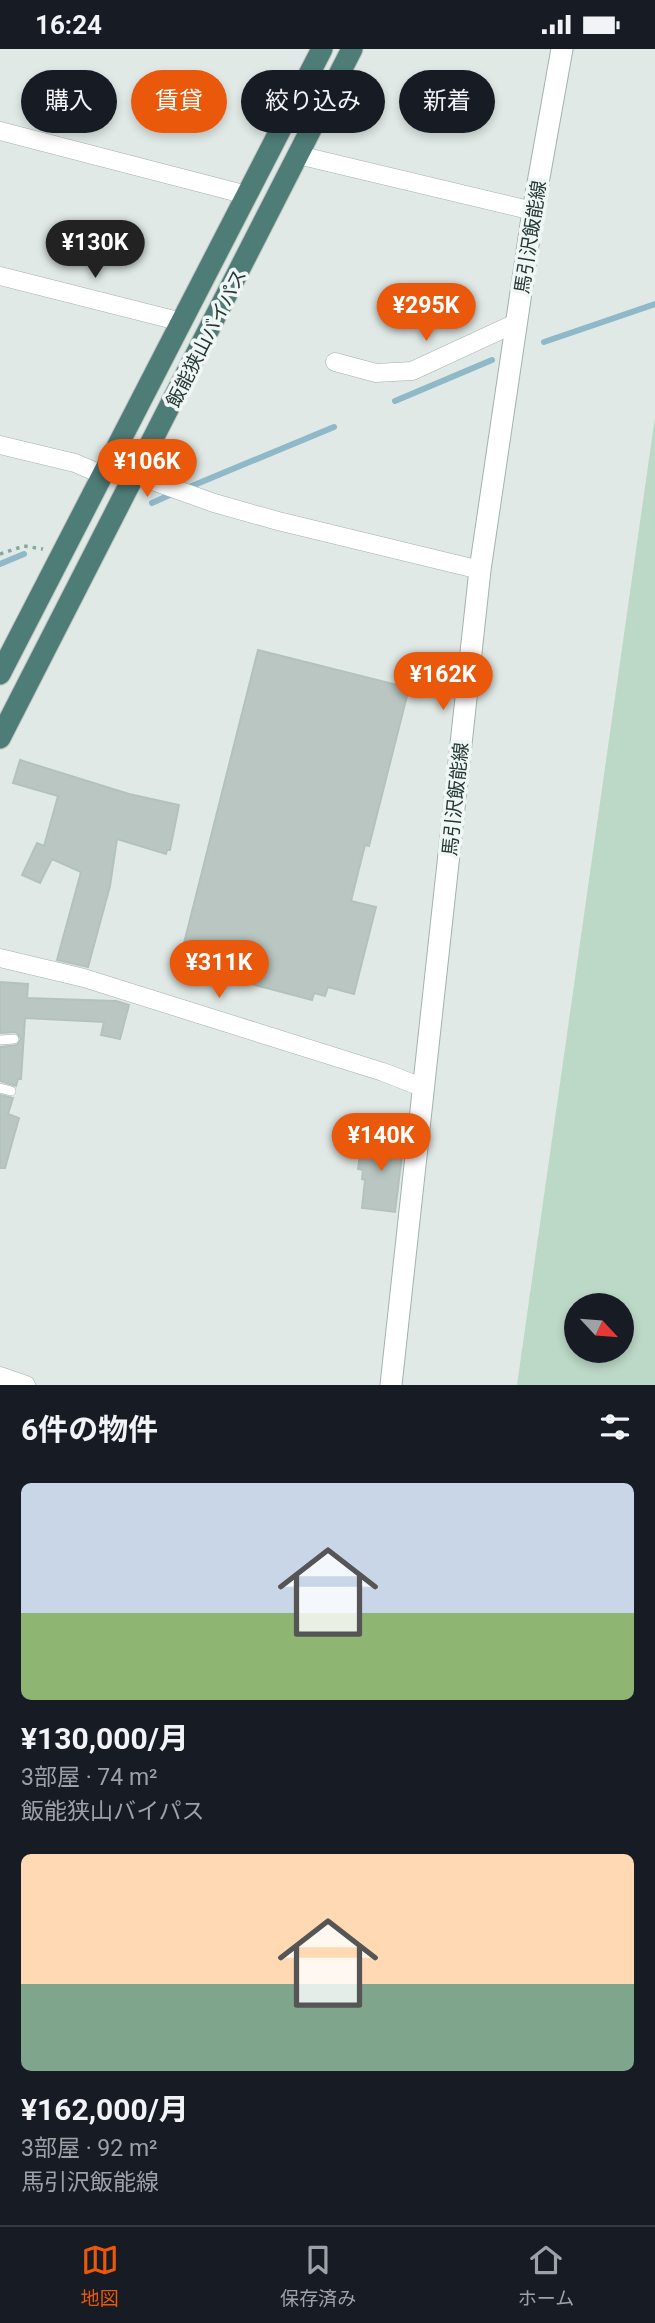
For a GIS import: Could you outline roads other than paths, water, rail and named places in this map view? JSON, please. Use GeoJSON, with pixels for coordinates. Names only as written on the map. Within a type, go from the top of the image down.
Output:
{"type":"FeatureCollection","features":[{"type":"Feature","properties":{"kind":"highway","name":"飯能狭山バイパス"},"geometry":{"type":"LineString","coordinates":[[0,674],[322,49]]}},
{"type":"Feature","properties":{"kind":"highway","name":"飯能狭山バイパス"},"geometry":{"type":"LineString","coordinates":[[0,738],[352,49]]}},
{"type":"Feature","properties":{"kind":"main road","name":"馬引沢飯能線"},"geometry":{"type":"LineString","coordinates":[[391,1385],[480,570],[533,211],[562,49]]}},
{"type":"Feature","properties":{"kind":"street"},"geometry":{"type":"LineString","coordinates":[[0,131],[247,195]]}},
{"type":"Feature","properties":{"kind":"street"},"geometry":{"type":"LineString","coordinates":[[298,155],[533,211]]}},
{"type":"Feature","properties":{"kind":"street"},"geometry":{"type":"LineString","coordinates":[[0,276],[181,322]]}},
{"type":"Feature","properties":{"kind":"street"},"geometry":{"type":"LineString","coordinates":[[335,362],[376,373],[412,371],[516,323]]}},
{"type":"Feature","properties":{"kind":"street"},"geometry":{"type":"LineString","coordinates":[[0,445],[75,463],[103,475]]}},
{"type":"Feature","properties":{"kind":"street"},"geometry":{"type":"LineString","coordinates":[[136,475],[278,521],[480,570]]}},
{"type":"Feature","properties":{"kind":"street"},"geometry":{"type":"LineString","coordinates":[[0,958],[116,987],[340,1058],[424,1088]]}},
{"type":"Feature","properties":{"kind":"street"},"geometry":{"type":"LineString","coordinates":[[0,1376],[26,1385]]}},
{"type":"Feature","properties":{"kind":"lane"},"geometry":{"type":"LineString","coordinates":[[0,1040],[14,1039]]}},
{"type":"Feature","properties":{"kind":"lane"},"geometry":{"type":"LineString","coordinates":[[0,1088],[10,1091]]}},
{"type":"Feature","properties":{"kind":"waterway"},"geometry":{"type":"LineString","coordinates":[[544,342],[655,304]]}},
{"type":"Feature","properties":{"kind":"waterway"},"geometry":{"type":"LineString","coordinates":[[395,401],[492,360]]}},
{"type":"Feature","properties":{"kind":"waterway"},"geometry":{"type":"LineString","coordinates":[[187,488],[334,427]]}},
{"type":"Feature","properties":{"kind":"waterway"},"geometry":{"type":"LineString","coordinates":[[152,503],[174,493]]}},
{"type":"Feature","properties":{"kind":"waterway"},"geometry":{"type":"LineString","coordinates":[[0,564],[24,554]]}}]}
